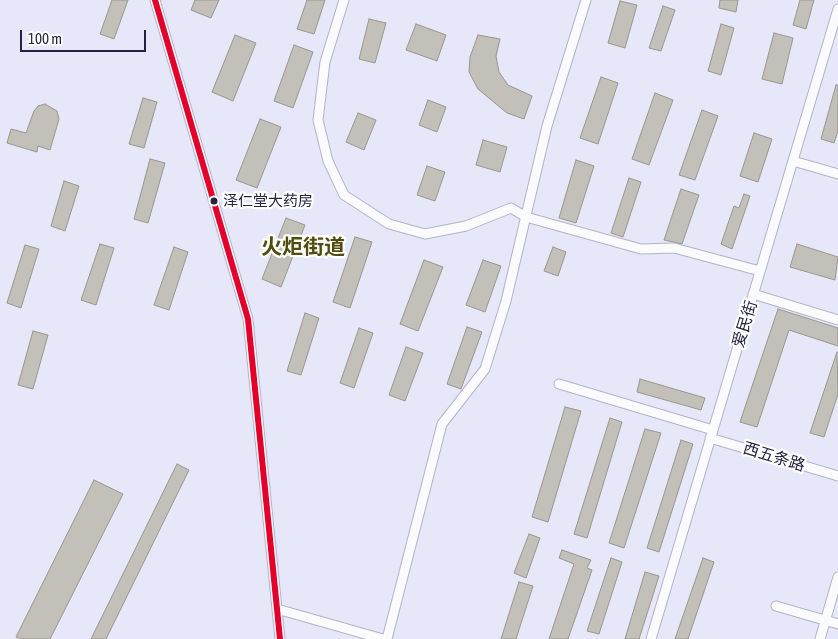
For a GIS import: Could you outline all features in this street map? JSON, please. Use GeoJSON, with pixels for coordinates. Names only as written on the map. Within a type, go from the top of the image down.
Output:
{"type":"FeatureCollection","features":[{"type":"Feature","properties":{"kind":"street"},"geometry":{"type":"LineString","coordinates":[[155,0],[248,319],[280,639]]}},
{"type":"Feature","properties":{"kind":"street"},"geometry":{"type":"LineString","coordinates":[[344,0],[325,62],[318,120],[328,162],[344,195],[389,224],[425,234],[466,226],[511,208],[526,218],[640,249],[674,248],[760,271]]}},
{"type":"Feature","properties":{"kind":"street"},"geometry":{"type":"LineString","coordinates":[[277,609],[385,639],[442,424],[485,369],[506,301],[547,126],[586,0]]}},
{"type":"Feature","properties":{"kind":"street","name":"爱民街"},"geometry":{"type":"LineString","coordinates":[[651,639],[838,9]]}},
{"type":"Feature","properties":{"kind":"street"},"geometry":{"type":"LineString","coordinates":[[793,161],[838,174]]}},
{"type":"Feature","properties":{"kind":"street"},"geometry":{"type":"LineString","coordinates":[[753,294],[838,320]]}},
{"type":"Feature","properties":{"kind":"street","name":"西五条路"},"geometry":{"type":"LineString","coordinates":[[559,384],[838,476]]}},
{"type":"Feature","properties":{"kind":"street"},"geometry":{"type":"LineString","coordinates":[[820,639],[838,577]]}},
{"type":"Feature","properties":{"kind":"street"},"geometry":{"type":"LineString","coordinates":[[776,606],[838,624]]}},
{"type":"Feature","properties":{"kind":"building"},"geometry":{"type":"Polygon","coordinates":[[[112,0],[128,0],[114,39],[100,34],[112,0]]]}},
{"type":"Feature","properties":{"kind":"building"},"geometry":{"type":"Polygon","coordinates":[[[195,0],[219,0],[211,18],[191,10],[195,0]]]}},
{"type":"Feature","properties":{"kind":"building"},"geometry":{"type":"Polygon","coordinates":[[[307,0],[325,0],[314,34],[297,29],[307,0]]]}},
{"type":"Feature","properties":{"kind":"building"},"geometry":{"type":"Polygon","coordinates":[[[720,0],[738,0],[736,12],[719,8],[720,0]]]}},
{"type":"Feature","properties":{"kind":"building"},"geometry":{"type":"Polygon","coordinates":[[[800,0],[814,0],[806,29],[793,25],[800,0]]]}},
{"type":"Feature","properties":{"kind":"building"},"geometry":{"type":"Polygon","coordinates":[[[620,1],[637,5],[625,48],[608,43],[620,1]]]}},
{"type":"Feature","properties":{"kind":"building"},"geometry":{"type":"Polygon","coordinates":[[[663,6],[675,10],[661,51],[649,48],[663,6]]]}},
{"type":"Feature","properties":{"kind":"building"},"geometry":{"type":"Polygon","coordinates":[[[369,19],[386,23],[375,63],[359,59],[369,19]]]}},
{"type":"Feature","properties":{"kind":"building"},"geometry":{"type":"Polygon","coordinates":[[[416,24],[446,35],[437,61],[406,50],[416,24]]]}},
{"type":"Feature","properties":{"kind":"building"},"geometry":{"type":"Polygon","coordinates":[[[721,24],[734,28],[721,75],[708,71],[721,24]]]}},
{"type":"Feature","properties":{"kind":"building"},"geometry":{"type":"Polygon","coordinates":[[[774,33],[793,38],[782,84],[762,79],[774,33]]]}},
{"type":"Feature","properties":{"kind":"building"},"geometry":{"type":"Polygon","coordinates":[[[235,35],[256,43],[233,101],[212,92],[235,35]]]}},
{"type":"Feature","properties":{"kind":"building"},"geometry":{"type":"Polygon","coordinates":[[[478,35],[500,39],[496,56],[499,72],[508,85],[532,96],[524,119],[507,113],[478,89],[469,72],[470,57],[478,35]]]}},
{"type":"Feature","properties":{"kind":"building"},"geometry":{"type":"Polygon","coordinates":[[[294,45],[313,52],[293,108],[274,101],[294,45]]]}},
{"type":"Feature","properties":{"kind":"building"},"geometry":{"type":"Polygon","coordinates":[[[601,77],[618,83],[598,144],[580,138],[601,77]]]}},
{"type":"Feature","properties":{"kind":"building"},"geometry":{"type":"Polygon","coordinates":[[[836,85],[838,85],[838,131],[834,143],[821,139],[836,85]]]}},
{"type":"Feature","properties":{"kind":"building"},"geometry":{"type":"Polygon","coordinates":[[[655,93],[673,100],[649,165],[632,159],[655,93]]]}},
{"type":"Feature","properties":{"kind":"building"},"geometry":{"type":"Polygon","coordinates":[[[143,98],[157,102],[144,148],[129,144],[143,98]]]}},
{"type":"Feature","properties":{"kind":"building"},"geometry":{"type":"Polygon","coordinates":[[[428,100],[446,107],[437,132],[419,125],[428,100]]]}},
{"type":"Feature","properties":{"kind":"building"},"geometry":{"type":"Polygon","coordinates":[[[45,104],[57,111],[59,119],[50,150],[38,146],[37,152],[7,143],[11,129],[26,133],[34,111],[38,106],[45,104]]]}},
{"type":"Feature","properties":{"kind":"building"},"geometry":{"type":"Polygon","coordinates":[[[702,110],[718,116],[695,180],[679,175],[702,110]]]}},
{"type":"Feature","properties":{"kind":"building"},"geometry":{"type":"Polygon","coordinates":[[[358,113],[376,120],[364,150],[346,142],[358,113]]]}},
{"type":"Feature","properties":{"kind":"building"},"geometry":{"type":"Polygon","coordinates":[[[260,119],[281,127],[257,188],[236,180],[260,119]]]}},
{"type":"Feature","properties":{"kind":"building"},"geometry":{"type":"Polygon","coordinates":[[[754,133],[772,139],[758,182],[740,176],[754,133]]]}},
{"type":"Feature","properties":{"kind":"building"},"geometry":{"type":"Polygon","coordinates":[[[483,140],[507,147],[500,172],[476,165],[483,140]]]}},
{"type":"Feature","properties":{"kind":"building"},"geometry":{"type":"Polygon","coordinates":[[[150,159],[165,163],[148,223],[134,219],[150,159]]]}},
{"type":"Feature","properties":{"kind":"building"},"geometry":{"type":"Polygon","coordinates":[[[576,160],[594,166],[576,223],[559,218],[576,160]]]}},
{"type":"Feature","properties":{"kind":"building"},"geometry":{"type":"Polygon","coordinates":[[[427,166],[445,172],[435,201],[417,195],[427,166]]]}},
{"type":"Feature","properties":{"kind":"building"},"geometry":{"type":"Polygon","coordinates":[[[629,178],[641,182],[623,237],[611,233],[629,178]]]}},
{"type":"Feature","properties":{"kind":"building"},"geometry":{"type":"Polygon","coordinates":[[[64,181],[79,186],[65,231],[51,226],[64,181]]]}},
{"type":"Feature","properties":{"kind":"building"},"geometry":{"type":"Polygon","coordinates":[[[681,189],[699,195],[682,244],[664,240],[681,189]]]}},
{"type":"Feature","properties":{"kind":"building"},"geometry":{"type":"Polygon","coordinates":[[[744,194],[750,196],[732,249],[721,244],[734,206],[739,208],[744,194]]]}},
{"type":"Feature","properties":{"kind":"building"},"geometry":{"type":"Polygon","coordinates":[[[286,218],[305,225],[281,287],[262,279],[286,218]]]}},
{"type":"Feature","properties":{"kind":"building"},"geometry":{"type":"Polygon","coordinates":[[[355,237],[372,242],[350,308],[333,302],[355,237]]]}},
{"type":"Feature","properties":{"kind":"building"},"geometry":{"type":"Polygon","coordinates":[[[100,244],[114,248],[96,305],[81,300],[100,244]]]}},
{"type":"Feature","properties":{"kind":"building"},"geometry":{"type":"Polygon","coordinates":[[[797,244],[838,257],[835,280],[790,267],[797,244]]]}},
{"type":"Feature","properties":{"kind":"building"},"geometry":{"type":"Polygon","coordinates":[[[25,245],[39,249],[21,308],[7,303],[25,245]]]}},
{"type":"Feature","properties":{"kind":"building"},"geometry":{"type":"Polygon","coordinates":[[[174,247],[188,252],[169,310],[154,305],[174,247]]]}},
{"type":"Feature","properties":{"kind":"building"},"geometry":{"type":"Polygon","coordinates":[[[553,247],[566,252],[558,276],[544,271],[553,247]]]}},
{"type":"Feature","properties":{"kind":"building"},"geometry":{"type":"Polygon","coordinates":[[[424,260],[443,267],[418,331],[400,324],[424,260]]]}},
{"type":"Feature","properties":{"kind":"building"},"geometry":{"type":"Polygon","coordinates":[[[483,260],[501,266],[485,312],[466,305],[483,260]]]}},
{"type":"Feature","properties":{"kind":"building"},"geometry":{"type":"Polygon","coordinates":[[[778,309],[838,328],[838,346],[789,330],[757,427],[740,422],[778,309]]]}},
{"type":"Feature","properties":{"kind":"building"},"geometry":{"type":"Polygon","coordinates":[[[305,313],[319,318],[301,375],[287,371],[305,313]]]}},
{"type":"Feature","properties":{"kind":"building"},"geometry":{"type":"Polygon","coordinates":[[[467,327],[482,332],[461,389],[447,384],[467,327]]]}},
{"type":"Feature","properties":{"kind":"building"},"geometry":{"type":"Polygon","coordinates":[[[359,328],[373,333],[354,388],[340,383],[359,328]]]}},
{"type":"Feature","properties":{"kind":"building"},"geometry":{"type":"Polygon","coordinates":[[[33,331],[48,335],[33,389],[18,385],[33,331]]]}},
{"type":"Feature","properties":{"kind":"building"},"geometry":{"type":"Polygon","coordinates":[[[406,347],[423,353],[405,401],[389,395],[406,347]]]}},
{"type":"Feature","properties":{"kind":"building"},"geometry":{"type":"Polygon","coordinates":[[[837,352],[838,394],[824,437],[810,433],[837,352]]]}},
{"type":"Feature","properties":{"kind":"building"},"geometry":{"type":"Polygon","coordinates":[[[640,379],[705,398],[701,410],[637,392],[640,379]]]}},
{"type":"Feature","properties":{"kind":"building"},"geometry":{"type":"Polygon","coordinates":[[[565,407],[581,411],[548,522],[532,517],[565,407]]]}},
{"type":"Feature","properties":{"kind":"building"},"geometry":{"type":"Polygon","coordinates":[[[610,418],[622,422],[587,538],[574,534],[610,418]]]}},
{"type":"Feature","properties":{"kind":"building"},"geometry":{"type":"Polygon","coordinates":[[[645,429],[661,433],[624,548],[609,543],[645,429]]]}},
{"type":"Feature","properties":{"kind":"building"},"geometry":{"type":"Polygon","coordinates":[[[681,440],[693,444],[659,552],[647,548],[681,440]]]}},
{"type":"Feature","properties":{"kind":"building"},"geometry":{"type":"Polygon","coordinates":[[[177,464],[189,470],[106,639],[91,639],[177,464]]]}},
{"type":"Feature","properties":{"kind":"building"},"geometry":{"type":"Polygon","coordinates":[[[94,480],[123,494],[50,639],[19,639],[16,637],[94,480]]]}},
{"type":"Feature","properties":{"kind":"building"},"geometry":{"type":"Polygon","coordinates":[[[529,534],[540,538],[526,578],[514,573],[529,534]]]}},
{"type":"Feature","properties":{"kind":"building"},"geometry":{"type":"Polygon","coordinates":[[[562,550],[591,560],[587,568],[592,570],[568,639],[549,639],[574,564],[559,558],[562,550]]]}},
{"type":"Feature","properties":{"kind":"building"},"geometry":{"type":"Polygon","coordinates":[[[611,558],[622,562],[599,634],[587,631],[611,558]]]}},
{"type":"Feature","properties":{"kind":"building"},"geometry":{"type":"Polygon","coordinates":[[[703,558],[714,562],[688,639],[675,639],[703,558]]]}},
{"type":"Feature","properties":{"kind":"building"},"geometry":{"type":"Polygon","coordinates":[[[645,572],[659,576],[639,639],[625,639],[645,572]]]}},
{"type":"Feature","properties":{"kind":"building"},"geometry":{"type":"Polygon","coordinates":[[[519,582],[533,586],[516,639],[501,639],[519,582]]]}},
{"type":"Feature","properties":{"kind":"transit line"},"geometry":{"type":"LineString","coordinates":[[155,0],[248,319],[280,639]]}},
{"type":"Feature","properties":{"kind":"place","name":"泽仁堂大药房"},"geometry":{"type":"Point","coordinates":[214,201]}},
{"type":"Feature","properties":{"kind":"district","name":"火炬街道"},"geometry":{"type":"Point","coordinates":[303,247]}}]}
